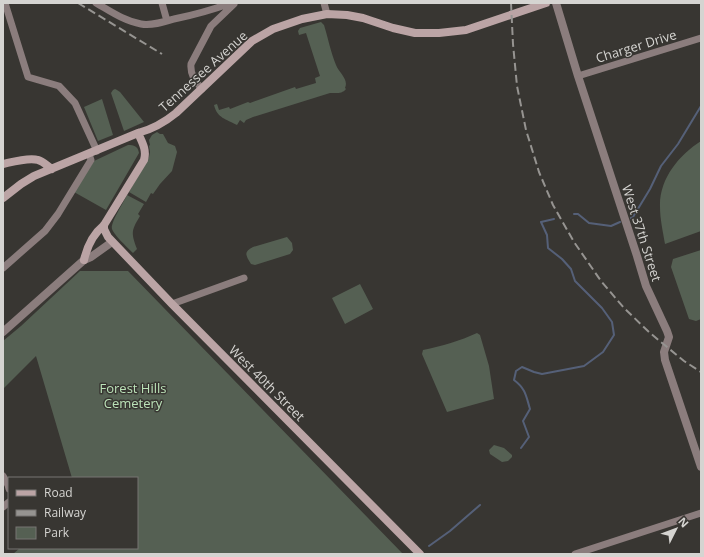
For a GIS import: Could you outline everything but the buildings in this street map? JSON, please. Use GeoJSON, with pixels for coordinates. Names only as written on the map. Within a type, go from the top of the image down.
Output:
{"type":"FeatureCollection","features":[{"type":"Feature","properties":{"kind":"main road","name":"Tennessee Avenue"},"geometry":{"type":"LineString","coordinates":[[3,198],[34,176],[149,130],[165,122],[252,41],[273,29],[302,19],[327,14],[347,15],[363,18],[393,28],[415,33],[438,33],[466,30],[546,3]]}},
{"type":"Feature","properties":{"kind":"main road"},"geometry":{"type":"LineString","coordinates":[[84,260],[86,250],[98,230],[104,225],[144,160],[145,150],[138,134]]}},
{"type":"Feature","properties":{"kind":"main road"},"geometry":{"type":"LineString","coordinates":[[3,164],[32,158],[42,161],[52,169]]}},
{"type":"Feature","properties":{"kind":"main road","name":"West 40th Street"},"geometry":{"type":"LineString","coordinates":[[104,225],[105,233],[112,242],[420,554]]}},
{"type":"Feature","properties":{"kind":"street"},"geometry":{"type":"LineString","coordinates":[[5,3],[6,19],[28,77],[59,86],[75,103],[97,151]]}},
{"type":"Feature","properties":{"kind":"street"},"geometry":{"type":"LineString","coordinates":[[96,3],[124,18],[142,24],[167,21],[205,12],[231,3]]}},
{"type":"Feature","properties":{"kind":"street"},"geometry":{"type":"LineString","coordinates":[[162,3],[167,21]]}},
{"type":"Feature","properties":{"kind":"street"},"geometry":{"type":"LineString","coordinates":[[202,89],[194,80],[191,64],[211,26],[236,3]]}},
{"type":"Feature","properties":{"kind":"street"},"geometry":{"type":"LineString","coordinates":[[324,3],[327,14]]}},
{"type":"Feature","properties":{"kind":"street","name":"West 37th Street"},"geometry":{"type":"LineString","coordinates":[[556,3],[646,286],[667,330],[669,338],[664,352],[665,360],[701,467]]}},
{"type":"Feature","properties":{"kind":"street","name":"Charger Drive"},"geometry":{"type":"LineString","coordinates":[[578,76],[701,38]]}},
{"type":"Feature","properties":{"kind":"street"},"geometry":{"type":"LineString","coordinates":[[3,268],[45,231],[58,214],[91,160],[89,154]]}},
{"type":"Feature","properties":{"kind":"street"},"geometry":{"type":"LineString","coordinates":[[5,328],[84,260],[91,257],[112,242]]}},
{"type":"Feature","properties":{"kind":"street"},"geometry":{"type":"LineString","coordinates":[[172,304],[244,278]]}},
{"type":"Feature","properties":{"kind":"street"},"geometry":{"type":"LineString","coordinates":[[3,476],[8,485]]}},
{"type":"Feature","properties":{"kind":"street"},"geometry":{"type":"LineString","coordinates":[[575,554],[701,513]]}},
{"type":"Feature","properties":{"kind":"green space"},"geometry":{"type":"Polygon","coordinates":[[[321,22],[324,25],[337,68],[346,82],[346,89],[343,92],[330,93],[253,117],[246,120],[244,123],[240,120],[237,125],[217,113],[214,105],[217,104],[219,110],[229,107],[230,109],[295,87],[296,89],[316,83],[315,78],[320,76],[306,33],[299,35],[298,31],[300,28],[321,22]]]}},
{"type":"Feature","properties":{"kind":"green space"},"geometry":{"type":"Polygon","coordinates":[[[115,89],[120,92],[144,122],[124,131],[111,93],[115,89]]]}},
{"type":"Feature","properties":{"kind":"green space"},"geometry":{"type":"Polygon","coordinates":[[[102,99],[113,135],[98,141],[84,107],[102,99]]]}},
{"type":"Feature","properties":{"kind":"green space"},"geometry":{"type":"Polygon","coordinates":[[[157,132],[163,134],[168,143],[175,146],[177,152],[172,171],[153,194],[151,193],[146,202],[129,192],[149,157],[149,140],[152,135],[157,132]]]}},
{"type":"Feature","properties":{"kind":"green space"},"geometry":{"type":"Polygon","coordinates":[[[701,141],[701,231],[665,244],[660,212],[663,187],[678,161],[685,153],[701,141]]]}},
{"type":"Feature","properties":{"kind":"green space"},"geometry":{"type":"Polygon","coordinates":[[[128,145],[135,146],[139,153],[106,210],[74,192],[94,161],[128,145]]]}},
{"type":"Feature","properties":{"kind":"green space"},"geometry":{"type":"Polygon","coordinates":[[[127,195],[144,204],[138,214],[140,216],[133,232],[137,249],[133,253],[118,238],[112,229],[115,217],[127,195]]]}},
{"type":"Feature","properties":{"kind":"green space"},"geometry":{"type":"Polygon","coordinates":[[[287,237],[292,243],[293,250],[290,254],[255,265],[251,264],[246,254],[250,249],[287,237]]]}},
{"type":"Feature","properties":{"kind":"green space"},"geometry":{"type":"Polygon","coordinates":[[[701,250],[701,319],[696,321],[689,319],[671,267],[673,259],[701,250]]]}},
{"type":"Feature","properties":{"kind":"green space","name":"Forest Hills Cemetery"},"geometry":{"type":"Polygon","coordinates":[[[80,271],[128,271],[403,554],[13,554],[19,549],[138,549],[138,477],[72,477],[36,356],[3,389],[3,341],[80,271]]]}},
{"type":"Feature","properties":{"kind":"green space"},"geometry":{"type":"Polygon","coordinates":[[[360,284],[373,309],[345,324],[332,298],[360,284]]]}},
{"type":"Feature","properties":{"kind":"green space"},"geometry":{"type":"Polygon","coordinates":[[[477,333],[480,335],[489,366],[494,399],[447,412],[422,354],[423,350],[451,343],[477,333]]]}},
{"type":"Feature","properties":{"kind":"green space"},"geometry":{"type":"Polygon","coordinates":[[[494,445],[504,448],[512,455],[512,457],[508,461],[502,462],[490,454],[489,450],[494,445]]]}},
{"type":"Feature","properties":{"kind":"waterway"},"geometry":{"type":"LineString","coordinates":[[631,218],[650,189],[661,166],[678,144],[701,106]]}},
{"type":"Feature","properties":{"kind":"waterway"},"geometry":{"type":"LineString","coordinates":[[574,214],[578,214],[589,223],[611,226],[620,222]]}},
{"type":"Feature","properties":{"kind":"waterway"},"geometry":{"type":"LineString","coordinates":[[521,448],[529,437],[523,421],[530,409],[523,390],[514,380],[516,371],[522,367],[542,374],[584,366],[603,352],[614,335],[612,322],[602,308],[575,281],[571,269],[562,259],[548,248],[547,235],[541,222],[554,219]]}},
{"type":"Feature","properties":{"kind":"waterway"},"geometry":{"type":"LineString","coordinates":[[429,546],[450,531],[480,505]]}},
{"type":"Feature","properties":{"kind":"railway"},"geometry":{"type":"LineString","coordinates":[[78,3],[162,54]]}},
{"type":"Feature","properties":{"kind":"railway"},"geometry":{"type":"LineString","coordinates":[[511,3],[517,86],[526,130],[539,172],[553,205],[574,242],[601,281],[624,308],[650,333],[684,361],[701,372]]}}]}
